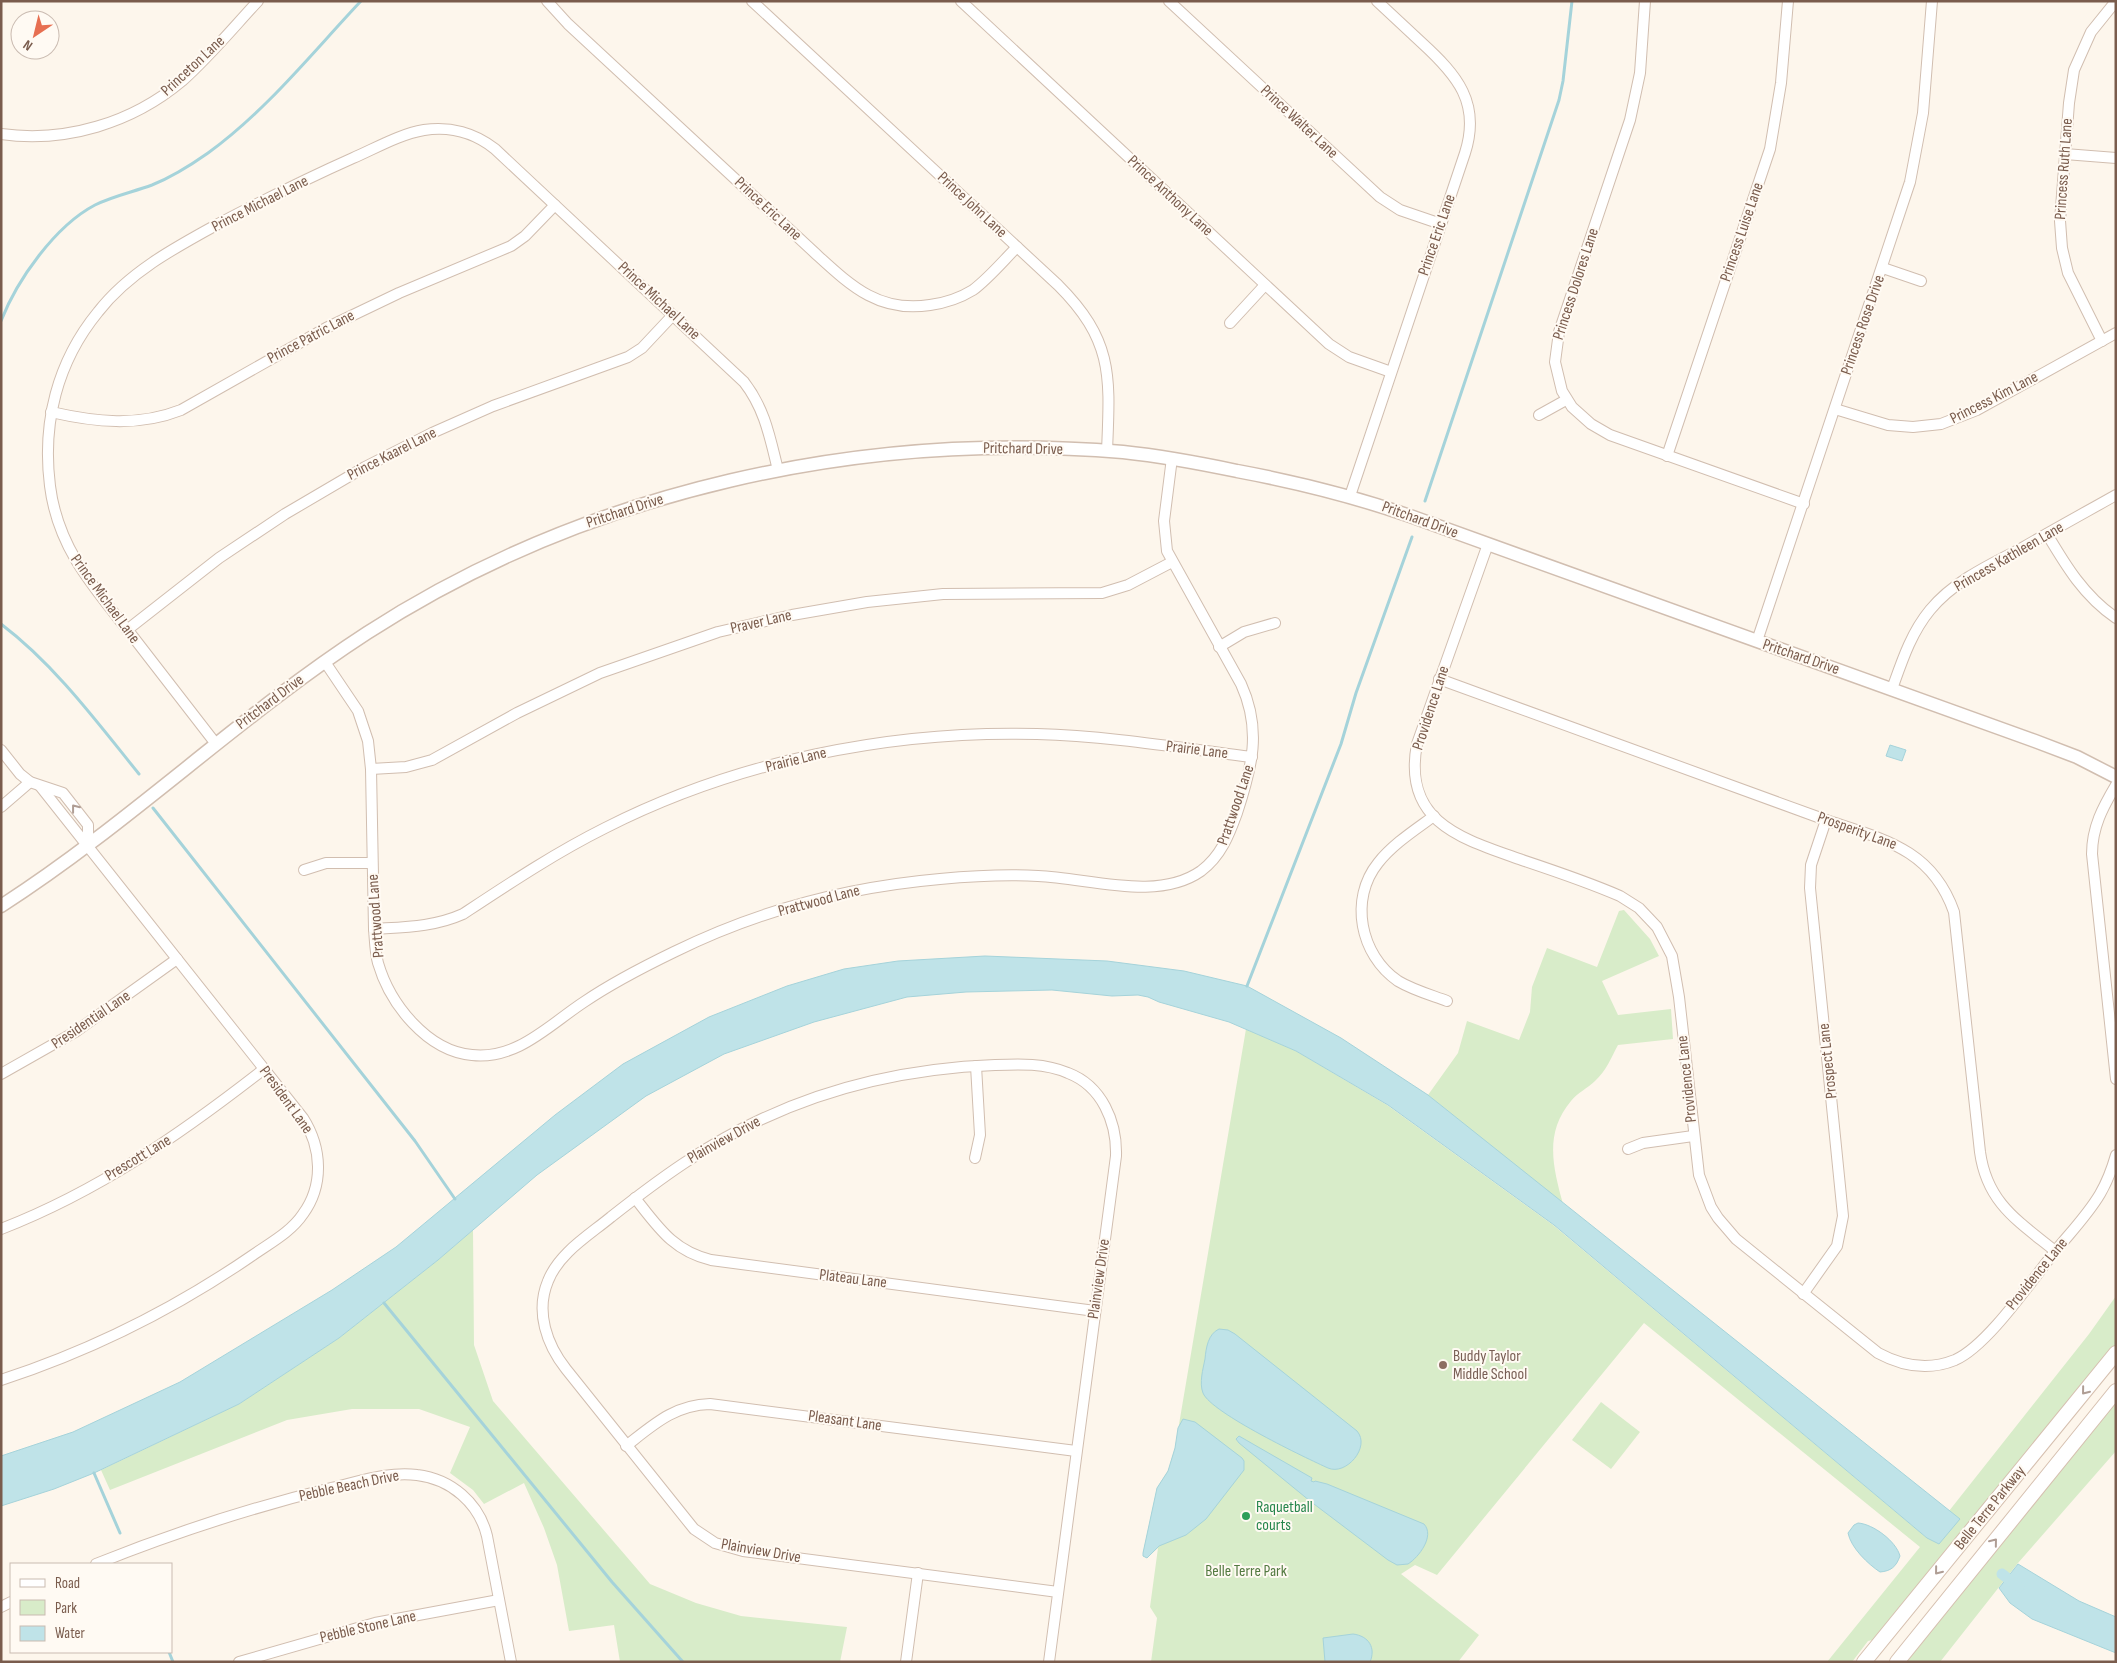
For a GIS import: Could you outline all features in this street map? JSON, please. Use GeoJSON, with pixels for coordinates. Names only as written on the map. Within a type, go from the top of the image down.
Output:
{"type":"FeatureCollection","features":[{"type":"Feature","properties":{"kind":"main road","name":"Belle Terre Parkway"},"geometry":{"type":"LineString","coordinates":[[1864,1662],[2116,1353]]}},
{"type":"Feature","properties":{"kind":"main road","name":"Belle Terre Parkway"},"geometry":{"type":"LineString","coordinates":[[1897,1662],[2116,1391]]}},
{"type":"Feature","properties":{"kind":"street","name":"Princeton Lane"},"geometry":{"type":"LineString","coordinates":[[1,134],[40,136],[69,133],[107,124],[144,107],[183,80],[258,1]]}},
{"type":"Feature","properties":{"kind":"street","name":"Prince Eric Lane"},"geometry":{"type":"LineString","coordinates":[[547,1],[568,24],[808,247],[854,287],[869,296],[894,305],[912,307],[948,301],[968,293],[978,286],[1017,247]]}},
{"type":"Feature","properties":{"kind":"street","name":"Prince John Lane"},"geometry":{"type":"LineString","coordinates":[[752,1],[1017,247],[1074,302],[1086,317],[1098,340],[1107,366],[1110,385],[1107,451]]}},
{"type":"Feature","properties":{"kind":"street","name":"Prince Anthony Lane"},"geometry":{"type":"LineString","coordinates":[[961,1],[1336,349],[1349,357],[1391,372]]}},
{"type":"Feature","properties":{"kind":"street","name":"Prince Walter Lane"},"geometry":{"type":"LineString","coordinates":[[1169,1],[1380,197],[1400,210],[1440,224]]}},
{"type":"Feature","properties":{"kind":"street","name":"Prince Eric Lane"},"geometry":{"type":"LineString","coordinates":[[1350,496],[1469,138],[1470,116],[1459,82],[1449,68],[1377,1]]}},
{"type":"Feature","properties":{"kind":"street","name":"Princess Dolores Lane"},"geometry":{"type":"LineString","coordinates":[[1645,1],[1638,88],[1630,120],[1557,343],[1556,370],[1566,400],[1579,415],[1600,430],[1667,456],[1804,504]]}},
{"type":"Feature","properties":{"kind":"street","name":"Princess Luise Lane"},"geometry":{"type":"LineString","coordinates":[[1667,456],[1770,149],[1780,96],[1788,1]]}},
{"type":"Feature","properties":{"kind":"street","name":"Princess Rose Drive"},"geometry":{"type":"LineString","coordinates":[[1757,641],[1883,268],[1910,182],[1918,148],[1925,97],[1932,1]]}},
{"type":"Feature","properties":{"kind":"street","name":"Princess Ruth Lane"},"geometry":{"type":"LineString","coordinates":[[2102,341],[2071,280],[2063,256],[2060,221],[2070,92],[2077,62],[2096,25],[2116,1]]}},
{"type":"Feature","properties":{"kind":"street","name":"Prince Michael Lane"},"geometry":{"type":"LineString","coordinates":[[216,744],[81,570],[63,534],[53,502],[47,448],[51,412],[58,383],[82,333],[107,300],[138,272],[199,235],[262,201],[402,137],[424,130],[443,129],[462,132],[480,139],[495,149],[738,375],[755,397],[765,418],[778,470]]}},
{"type":"Feature","properties":{"kind":"street"},"geometry":{"type":"LineString","coordinates":[[2065,154],[2116,158]]}},
{"type":"Feature","properties":{"kind":"street","name":"Prince Patric Lane"},"geometry":{"type":"LineString","coordinates":[[51,412],[88,420],[116,422],[156,418],[181,410],[326,328],[399,292],[511,246],[531,231],[556,205]]}},
{"type":"Feature","properties":{"kind":"street"},"geometry":{"type":"LineString","coordinates":[[1883,268],[1921,281]]}},
{"type":"Feature","properties":{"kind":"street"},"geometry":{"type":"LineString","coordinates":[[1230,323],[1265,285]]}},
{"type":"Feature","properties":{"kind":"street","name":"Prince Kaarel Lane"},"geometry":{"type":"LineString","coordinates":[[127,630],[219,558],[323,490],[455,423],[531,391],[628,357],[646,344],[673,315]]}},
{"type":"Feature","properties":{"kind":"street","name":"Princess Kim Lane"},"geometry":{"type":"LineString","coordinates":[[1835,409],[1888,425],[1913,428],[1941,424],[1977,410],[2116,333]]}},
{"type":"Feature","properties":{"kind":"street"},"geometry":{"type":"LineString","coordinates":[[1539,415],[1566,400]]}},
{"type":"Feature","properties":{"kind":"street","name":"Pritchard Drive"},"geometry":{"type":"LineString","coordinates":[[1,906],[88,845],[262,707],[325,662],[406,609],[465,577],[518,552],[626,510],[700,488],[778,470],[903,452],[1016,448],[1107,451],[1172,458],[1283,480],[1350,496],[1892,689],[2063,752],[2116,777]]}},
{"type":"Feature","properties":{"kind":"street","name":"Prattwood Lane"},"geometry":{"type":"LineString","coordinates":[[325,662],[360,716],[368,741],[371,769],[374,929],[380,970],[390,990],[416,1026],[441,1046],[458,1053],[470,1055],[497,1054],[515,1049],[529,1041],[584,1002],[675,951],[752,920],[826,897],[891,885],[969,877],[1040,876],[1151,887],[1182,881],[1202,870],[1222,849],[1230,833],[1247,783],[1252,757],[1253,725],[1248,704],[1240,684],[1167,550],[1164,532],[1165,507],[1172,458]]}},
{"type":"Feature","properties":{"kind":"street","name":"Princess Kathleen Lane"},"geometry":{"type":"LineString","coordinates":[[1892,689],[1910,642],[1924,618],[1941,598],[1974,574],[2116,495]]}},
{"type":"Feature","properties":{"kind":"street"},"geometry":{"type":"LineString","coordinates":[[2047,534],[2081,587],[2092,600],[2116,618]]}},
{"type":"Feature","properties":{"kind":"street","name":"Providence Lane"},"geometry":{"type":"LineString","coordinates":[[1488,544],[1417,744],[1415,764],[1420,792],[1434,816],[1448,829],[1466,840],[1620,896],[1639,908],[1657,927],[1670,951],[1677,980],[1693,1136],[1702,1185],[1718,1218],[1736,1239],[1869,1347],[1887,1358],[1914,1366],[1938,1365],[1957,1359],[1980,1343],[2101,1194],[2116,1156]]}},
{"type":"Feature","properties":{"kind":"street","name":"Praver Lane"},"geometry":{"type":"LineString","coordinates":[[371,769],[406,767],[432,760],[517,713],[584,681],[644,656],[718,632],[792,615],[867,602],[943,594],[1005,592],[1073,594],[1102,592],[1128,585],[1172,562]]}},
{"type":"Feature","properties":{"kind":"street"},"geometry":{"type":"LineString","coordinates":[[1219,647],[1244,632],[1275,623]]}},
{"type":"Feature","properties":{"kind":"street","name":"Prosperity Lane"},"geometry":{"type":"LineString","coordinates":[[1439,679],[1826,820],[1884,839],[1905,849],[1928,867],[1947,894],[1954,912],[1957,928],[1980,1152],[1986,1181],[2005,1210],[2055,1251]]}},
{"type":"Feature","properties":{"kind":"street","name":"Prairie Lane"},"geometry":{"type":"LineString","coordinates":[[374,929],[420,926],[447,921],[462,914],[564,850],[633,814],[718,782],[779,764],[834,751],[895,741],[945,736],[1036,734],[1125,741],[1252,757]]}},
{"type":"Feature","properties":{"kind":"street"},"geometry":{"type":"LineString","coordinates":[[1,750],[20,774],[30,782],[1,807]]}},
{"type":"Feature","properties":{"kind":"street","name":"President Lane"},"geometry":{"type":"LineString","coordinates":[[1,1380],[90,1345],[166,1308],[238,1265],[286,1232],[302,1215],[312,1196],[318,1176],[316,1146],[303,1118],[88,845],[40,786],[30,782]]}},
{"type":"Feature","properties":{"kind":"street"},"geometry":{"type":"LineString","coordinates":[[2116,784],[2099,814],[2094,832],[2092,854],[2112,1007],[2116,1080]]}},
{"type":"Feature","properties":{"kind":"street"},"geometry":{"type":"LineString","coordinates":[[1434,816],[1392,848],[1373,870],[1363,893],[1361,918],[1368,945],[1383,968],[1406,986],[1447,1001]]}},
{"type":"Feature","properties":{"kind":"street","name":"Prospect Lane"},"geometry":{"type":"LineString","coordinates":[[1803,1294],[1837,1246],[1843,1216],[1810,888],[1811,865],[1826,820]]}},
{"type":"Feature","properties":{"kind":"street"},"geometry":{"type":"LineString","coordinates":[[304,870],[326,863],[372,863]]}},
{"type":"Feature","properties":{"kind":"street","name":"Presidential Lane"},"geometry":{"type":"LineString","coordinates":[[1,1074],[75,1032],[177,960]]}},
{"type":"Feature","properties":{"kind":"street","name":"Plainview Drive"},"geometry":{"type":"LineString","coordinates":[[1049,1662],[1116,1156],[1116,1139],[1109,1115],[1090,1087],[1070,1073],[1032,1065],[935,1069],[886,1077],[841,1089],[788,1107],[707,1148],[635,1198],[573,1248],[559,1262],[548,1281],[543,1303],[545,1329],[556,1356],[698,1534],[715,1543],[743,1550],[1058,1592]]}},
{"type":"Feature","properties":{"kind":"street"},"geometry":{"type":"LineString","coordinates":[[975,1158],[980,1135],[976,1066]]}},
{"type":"Feature","properties":{"kind":"street","name":"Prescott Lane"},"geometry":{"type":"LineString","coordinates":[[1,1229],[74,1196],[141,1158],[199,1120],[264,1069]]}},
{"type":"Feature","properties":{"kind":"street"},"geometry":{"type":"LineString","coordinates":[[1628,1148],[1643,1142],[1693,1136]]}},
{"type":"Feature","properties":{"kind":"street","name":"Plateau Lane"},"geometry":{"type":"LineString","coordinates":[[635,1198],[659,1228],[677,1246],[694,1255],[711,1260],[1095,1311]]}},
{"type":"Feature","properties":{"kind":"street","name":"Pleasant Lane"},"geometry":{"type":"LineString","coordinates":[[626,1446],[674,1411],[688,1406],[710,1404],[1076,1451]]}},
{"type":"Feature","properties":{"kind":"street","name":"Pebble Beach Drive"},"geometry":{"type":"LineString","coordinates":[[99,1563],[185,1530],[256,1508],[356,1482],[387,1476],[410,1474],[429,1477],[454,1488],[468,1500],[478,1513],[485,1529],[511,1662]]}},
{"type":"Feature","properties":{"kind":"street"},"geometry":{"type":"LineString","coordinates":[[906,1662],[918,1573]]}},
{"type":"Feature","properties":{"kind":"street","name":"Pebble Stone Lane"},"geometry":{"type":"LineString","coordinates":[[239,1662],[375,1623],[500,1600]]}},
{"type":"Feature","properties":{"kind":"green space"},"geometry":{"type":"Polygon","coordinates":[[[1624,910],[1650,939],[1659,956],[1602,981],[1618,1015],[1671,1009],[1673,1039],[1618,1045],[1599,1077],[1573,1098],[1562,1113],[1557,1125],[1553,1151],[1556,1177],[1563,1204],[1428,1095],[1458,1053],[1467,1021],[1519,1040],[1530,1012],[1532,987],[1547,948],[1597,967],[1619,911],[1624,910]]]}},
{"type":"Feature","properties":{"kind":"green space","name":"Belle Terre Park"},"geometry":{"type":"Polygon","coordinates":[[[1246,1029],[1296,1051],[1387,1105],[1553,1225],[1927,1538],[1959,1519],[1949,1511],[2089,1334],[2116,1296],[2116,1345],[1877,1639],[1868,1641],[1852,1662],[1827,1662],[1920,1547],[1644,1323],[1437,1575],[1415,1565],[1401,1574],[1479,1635],[1458,1662],[1151,1662],[1157,1618],[1150,1607],[1158,1548],[1147,1558],[1143,1556],[1143,1553],[1157,1488],[1168,1471],[1175,1448],[1246,1029]]]}},
{"type":"Feature","properties":{"kind":"green space"},"geometry":{"type":"Polygon","coordinates":[[[473,1230],[474,1345],[493,1401],[650,1584],[696,1603],[741,1616],[847,1627],[840,1662],[620,1662],[614,1625],[569,1631],[557,1565],[544,1528],[524,1483],[484,1504],[473,1490],[450,1473],[470,1427],[419,1409],[352,1409],[287,1420],[110,1490],[101,1470],[239,1404],[339,1338],[473,1230]]]}},
{"type":"Feature","properties":{"kind":"green space"},"geometry":{"type":"Polygon","coordinates":[[[2116,1400],[2116,1451],[2018,1563],[1940,1662],[1904,1662],[2116,1400]]]}},
{"type":"Feature","properties":{"kind":"green space"},"geometry":{"type":"Polygon","coordinates":[[[1601,1402],[1640,1432],[1611,1469],[1572,1440],[1601,1402]]]}},
{"type":"Feature","properties":{"kind":"water"},"geometry":{"type":"Polygon","coordinates":[[[1890,745],[1906,750],[1902,761],[1886,756],[1890,745]]]}},
{"type":"Feature","properties":{"kind":"water"},"geometry":{"type":"Polygon","coordinates":[[[985,956],[1107,961],[1184,971],[1247,986],[1341,1038],[1428,1095],[1960,1519],[1939,1544],[1927,1538],[1554,1225],[1388,1105],[1296,1051],[1229,1022],[1159,1002],[1148,997],[1138,995],[1112,996],[1052,990],[966,992],[907,997],[814,1022],[724,1054],[646,1096],[537,1175],[438,1260],[339,1338],[239,1404],[94,1473],[54,1489],[1,1506],[1,1456],[73,1432],[180,1382],[332,1290],[396,1247],[555,1115],[623,1064],[709,1017],[787,986],[844,969],[898,961],[985,956]]]}},
{"type":"Feature","properties":{"kind":"water"},"geometry":{"type":"Polygon","coordinates":[[[1219,1329],[1228,1330],[1235,1334],[1357,1431],[1361,1438],[1361,1445],[1359,1452],[1349,1464],[1342,1468],[1328,1468],[1261,1435],[1210,1402],[1203,1393],[1201,1385],[1202,1376],[1208,1342],[1212,1334],[1219,1329]]]}},
{"type":"Feature","properties":{"kind":"water"},"geometry":{"type":"Polygon","coordinates":[[[1183,1419],[1195,1422],[1242,1458],[1244,1470],[1206,1519],[1186,1535],[1159,1546],[1147,1558],[1143,1556],[1143,1553],[1157,1488],[1168,1471],[1175,1448],[1178,1428],[1183,1419]]]}},
{"type":"Feature","properties":{"kind":"water"},"geometry":{"type":"Polygon","coordinates":[[[1239,1436],[1312,1478],[1311,1481],[1327,1484],[1424,1524],[1428,1534],[1421,1551],[1408,1564],[1397,1565],[1388,1560],[1310,1501],[1239,1443],[1236,1439],[1239,1436]]]}},
{"type":"Feature","properties":{"kind":"water"},"geometry":{"type":"Polygon","coordinates":[[[1858,1523],[1870,1526],[1883,1534],[1898,1550],[1900,1556],[1893,1568],[1880,1572],[1870,1565],[1856,1550],[1848,1533],[1858,1523]]]}},
{"type":"Feature","properties":{"kind":"water"},"geometry":{"type":"Polygon","coordinates":[[[2018,1564],[2079,1601],[2116,1617],[2116,1653],[2032,1619],[2010,1603],[1999,1588],[2018,1564]]]}},
{"type":"Feature","properties":{"kind":"water"},"geometry":{"type":"Polygon","coordinates":[[[1353,1634],[1363,1637],[1370,1644],[1372,1657],[1370,1662],[1325,1662],[1323,1638],[1353,1634]]]}},
{"type":"Feature","properties":{"kind":"waterway"},"geometry":{"type":"LineString","coordinates":[[1,321],[27,272],[52,240],[66,226],[80,214],[95,205],[145,188],[181,170],[229,137],[269,100],[361,1]]}},
{"type":"Feature","properties":{"kind":"waterway"},"geometry":{"type":"LineString","coordinates":[[1425,501],[1559,100],[1572,1]]}},
{"type":"Feature","properties":{"kind":"waterway"},"geometry":{"type":"LineString","coordinates":[[1247,986],[1341,744],[1356,693],[1412,537]]}},
{"type":"Feature","properties":{"kind":"waterway"},"geometry":{"type":"LineString","coordinates":[[1,624],[21,640],[57,676],[91,714],[139,774]]}},
{"type":"Feature","properties":{"kind":"waterway"},"geometry":{"type":"LineString","coordinates":[[153,808],[415,1141],[455,1199]]}},
{"type":"Feature","properties":{"kind":"waterway"},"geometry":{"type":"LineString","coordinates":[[384,1303],[612,1582],[683,1662]]}},
{"type":"Feature","properties":{"kind":"waterway"},"geometry":{"type":"LineString","coordinates":[[94,1473],[120,1533]]}},
{"type":"Feature","properties":{"kind":"waterway"},"geometry":{"type":"LineString","coordinates":[[2002,1574],[2019,1587]]}},
{"type":"Feature","properties":{"kind":"waterway"},"geometry":{"type":"LineString","coordinates":[[169,1653],[173,1662]]}},
{"type":"Feature","properties":{"kind":"place","name":"Buddy Taylor Middle School"},"geometry":{"type":"Point","coordinates":[1443,1365]}},
{"type":"Feature","properties":{"kind":"place","name":"Raquetball courts"},"geometry":{"type":"Point","coordinates":[1246,1516]}}]}
